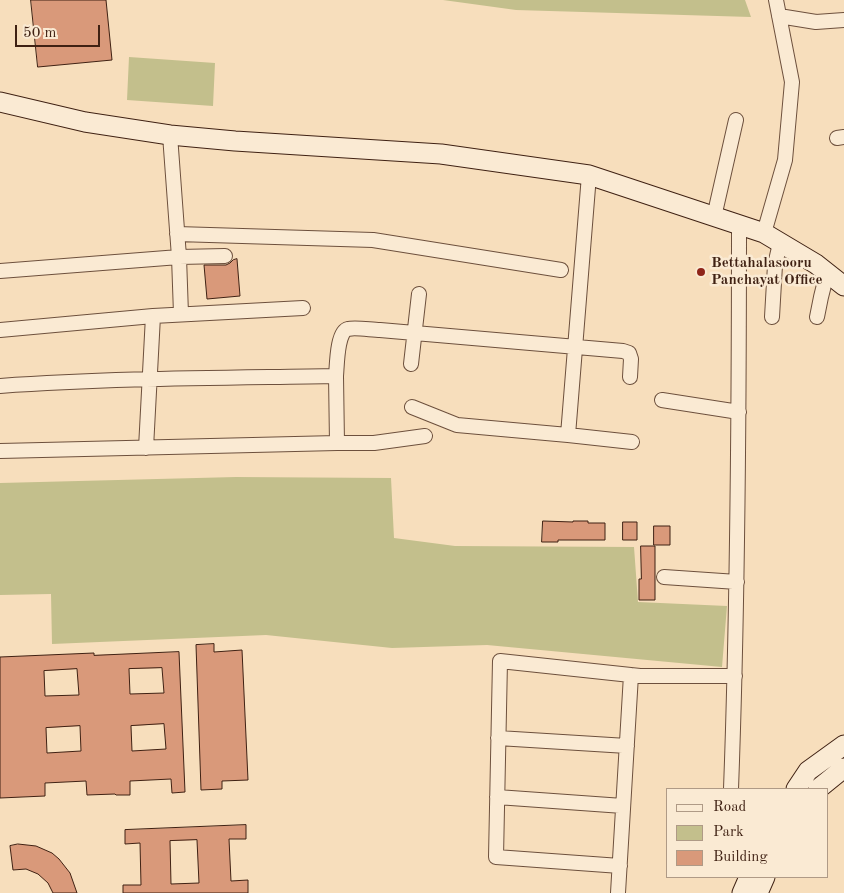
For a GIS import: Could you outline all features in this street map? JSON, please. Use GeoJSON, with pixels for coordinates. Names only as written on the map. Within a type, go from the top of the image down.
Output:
{"type":"FeatureCollection","features":[{"type":"Feature","properties":{"kind":"street"},"geometry":{"type":"LineString","coordinates":[[764,233],[785,160],[792,82],[776,0]]}},
{"type":"Feature","properties":{"kind":"street"},"geometry":{"type":"LineString","coordinates":[[779,16],[816,22],[844,20]]}},
{"type":"Feature","properties":{"kind":"street"},"geometry":{"type":"LineString","coordinates":[[0,102],[85,122],[170,135],[440,154],[589,175],[764,233],[816,264],[844,286]]}},
{"type":"Feature","properties":{"kind":"street"},"geometry":{"type":"LineString","coordinates":[[714,217],[736,120]]}},
{"type":"Feature","properties":{"kind":"street"},"geometry":{"type":"LineString","coordinates":[[170,135],[181,314]]}},
{"type":"Feature","properties":{"kind":"street"},"geometry":{"type":"LineString","coordinates":[[568,435],[589,175]]}},
{"type":"Feature","properties":{"kind":"street"},"geometry":{"type":"LineString","coordinates":[[730,788],[737,582],[739,224]]}},
{"type":"Feature","properties":{"kind":"street"},"geometry":{"type":"LineString","coordinates":[[177,234],[373,240],[561,270]]}},
{"type":"Feature","properties":{"kind":"street"},"geometry":{"type":"LineString","coordinates":[[772,317],[775,265],[780,243]]}},
{"type":"Feature","properties":{"kind":"street"},"geometry":{"type":"LineString","coordinates":[[0,271],[178,257],[225,256]]}},
{"type":"Feature","properties":{"kind":"street"},"geometry":{"type":"LineString","coordinates":[[818,317],[827,273]]}},
{"type":"Feature","properties":{"kind":"street"},"geometry":{"type":"LineString","coordinates":[[411,364],[419,294]]}},
{"type":"Feature","properties":{"kind":"street"},"geometry":{"type":"LineString","coordinates":[[0,330],[153,316],[303,308]]}},
{"type":"Feature","properties":{"kind":"street"},"geometry":{"type":"LineString","coordinates":[[146,448],[153,316]]}},
{"type":"Feature","properties":{"kind":"street"},"geometry":{"type":"LineString","coordinates":[[337,442],[336,376],[340,338],[343,331],[348,329],[623,351],[629,353],[631,359],[630,377]]}},
{"type":"Feature","properties":{"kind":"street"},"geometry":{"type":"LineString","coordinates":[[0,386],[36,383],[336,376]]}},
{"type":"Feature","properties":{"kind":"street"},"geometry":{"type":"LineString","coordinates":[[662,400],[739,412]]}},
{"type":"Feature","properties":{"kind":"street"},"geometry":{"type":"LineString","coordinates":[[412,407],[457,424],[632,442]]}},
{"type":"Feature","properties":{"kind":"street"},"geometry":{"type":"LineString","coordinates":[[0,451],[337,442],[374,443],[425,436]]}},
{"type":"Feature","properties":{"kind":"street"},"geometry":{"type":"LineString","coordinates":[[664,577],[737,582]]}},
{"type":"Feature","properties":{"kind":"street"},"geometry":{"type":"LineString","coordinates":[[620,866],[496,858],[500,661],[631,675],[735,676]]}},
{"type":"Feature","properties":{"kind":"street"},"geometry":{"type":"LineString","coordinates":[[618,893],[631,675]]}},
{"type":"Feature","properties":{"kind":"street"},"geometry":{"type":"LineString","coordinates":[[498,738],[627,746]]}},
{"type":"Feature","properties":{"kind":"street"},"geometry":{"type":"LineString","coordinates":[[797,788],[808,772],[844,744]]}},
{"type":"Feature","properties":{"kind":"street"},"geometry":{"type":"LineString","coordinates":[[819,788],[844,768]]}},
{"type":"Feature","properties":{"kind":"street"},"geometry":{"type":"LineString","coordinates":[[497,797],[623,806]]}},
{"type":"Feature","properties":{"kind":"street"},"geometry":{"type":"LineString","coordinates":[[742,893],[749,878]]}},
{"type":"Feature","properties":{"kind":"street"},"geometry":{"type":"LineString","coordinates":[[758,893],[765,878]]}},
{"type":"Feature","properties":{"kind":"green space"},"geometry":{"type":"Polygon","coordinates":[[[443,0],[745,0],[751,17],[516,10],[443,0]]]}},
{"type":"Feature","properties":{"kind":"green space"},"geometry":{"type":"Polygon","coordinates":[[[129,57],[215,63],[213,106],[127,100],[129,57]]]}},
{"type":"Feature","properties":{"kind":"green space"},"geometry":{"type":"Polygon","coordinates":[[[236,477],[391,478],[394,538],[455,546],[634,547],[638,602],[727,606],[722,667],[487,645],[392,648],[266,635],[52,644],[51,594],[0,595],[0,483],[236,477]]]}},
{"type":"Feature","properties":{"kind":"building"},"geometry":{"type":"Polygon","coordinates":[[[31,0],[106,0],[112,60],[38,67],[31,0]]]}},
{"type":"Feature","properties":{"kind":"building"},"geometry":{"type":"Polygon","coordinates":[[[237,259],[240,296],[207,299],[204,265],[226,265],[237,259]]]}},
{"type":"Feature","properties":{"kind":"building"},"geometry":{"type":"Polygon","coordinates":[[[543,521],[605,523],[605,540],[542,542],[543,521]]]}},
{"type":"Feature","properties":{"kind":"building"},"geometry":{"type":"Polygon","coordinates":[[[623,522],[637,522],[637,540],[623,540],[623,522]]]}},
{"type":"Feature","properties":{"kind":"building"},"geometry":{"type":"Polygon","coordinates":[[[654,526],[670,526],[670,545],[654,545],[654,526]]]}},
{"type":"Feature","properties":{"kind":"building"},"geometry":{"type":"Polygon","coordinates":[[[641,546],[655,546],[655,600],[639,600],[641,546]]]}},
{"type":"Feature","properties":{"kind":"building"},"geometry":{"type":"Polygon","coordinates":[[[214,644],[214,652],[242,650],[248,780],[222,781],[222,789],[201,790],[196,645],[214,644]]]}},
{"type":"Feature","properties":{"kind":"building"},"geometry":{"type":"Polygon","coordinates":[[[179,652],[185,792],[172,793],[171,779],[130,781],[130,795],[87,795],[86,781],[45,783],[45,796],[0,798],[0,657],[94,653],[94,655],[179,652]],[[162,668],[129,669],[130,694],[164,693],[162,668]],[[77,669],[44,671],[45,696],[79,695],[77,669]],[[164,724],[131,726],[132,751],[166,749],[164,724]],[[80,726],[46,728],[47,753],[81,751],[80,726]]]}},
{"type":"Feature","properties":{"kind":"building"},"geometry":{"type":"Polygon","coordinates":[[[246,825],[246,839],[229,839],[231,881],[248,880],[248,893],[123,893],[123,885],[141,885],[140,843],[125,844],[125,830],[246,825]],[[197,840],[170,841],[171,884],[199,883],[197,840]]]}},
{"type":"Feature","properties":{"kind":"building"},"geometry":{"type":"Polygon","coordinates":[[[18,844],[36,846],[52,853],[70,873],[77,893],[53,893],[48,883],[38,874],[26,869],[13,870],[10,846],[18,844]]]}},
{"type":"Feature","properties":{"kind":"place","name":"Bettahalasooru Panchayat Office"},"geometry":{"type":"Point","coordinates":[701,272]}}]}
